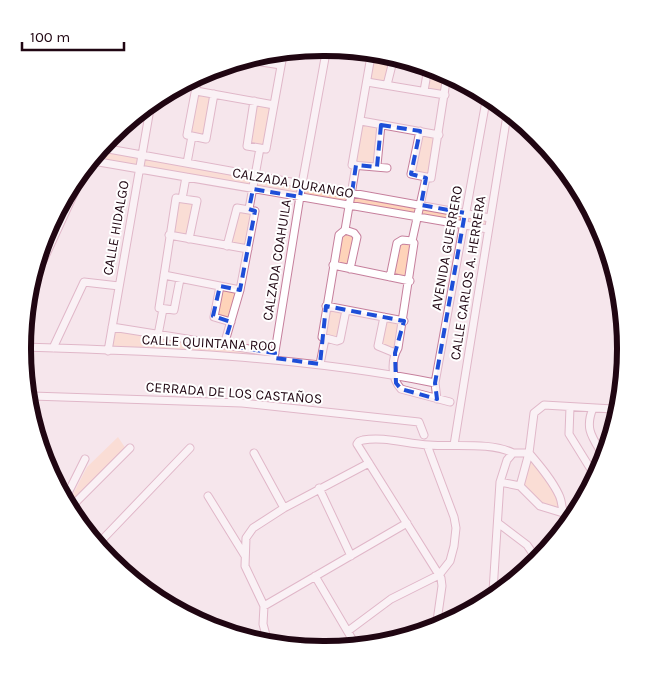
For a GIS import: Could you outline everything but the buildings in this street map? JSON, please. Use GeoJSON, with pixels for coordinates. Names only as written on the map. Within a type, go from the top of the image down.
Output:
{"type":"FeatureCollection","features":[{"type":"Feature","properties":{"kind":"street","name":"CALZADA COAHUILA"},"geometry":{"type":"LineString","coordinates":[[274,356],[302,184],[326,56]]}},
{"type":"Feature","properties":{"kind":"street"},"geometry":{"type":"LineString","coordinates":[[254,101],[247,146],[266,149],[282,59]]}},
{"type":"Feature","properties":{"kind":"street"},"geometry":{"type":"LineString","coordinates":[[370,59],[352,164],[387,168]]}},
{"type":"Feature","properties":{"kind":"street"},"geometry":{"type":"LineString","coordinates":[[264,62],[281,65]]}},
{"type":"Feature","properties":{"kind":"street"},"geometry":{"type":"LineString","coordinates":[[387,85],[392,64]]}},
{"type":"Feature","properties":{"kind":"street"},"geometry":{"type":"LineString","coordinates":[[424,91],[427,74]]}},
{"type":"Feature","properties":{"kind":"street"},"geometry":{"type":"LineString","coordinates":[[367,82],[445,94]]}},
{"type":"Feature","properties":{"kind":"street"},"geometry":{"type":"LineString","coordinates":[[420,132],[411,174],[432,178],[446,83]]}},
{"type":"Feature","properties":{"kind":"street"},"geometry":{"type":"LineString","coordinates":[[197,85],[187,135],[206,139],[214,94]]}},
{"type":"Feature","properties":{"kind":"street"},"geometry":{"type":"LineString","coordinates":[[196,91],[274,105]]}},
{"type":"Feature","properties":{"kind":"street","name":"AVENIDA GUERRERO"},"geometry":{"type":"LineString","coordinates":[[437,399],[435,383],[485,104]]}},
{"type":"Feature","properties":{"kind":"street","name":"CALLE HIDALGO"},"geometry":{"type":"LineString","coordinates":[[108,351],[149,114]]}},
{"type":"Feature","properties":{"kind":"street","name":"CALLE CARLOS A. HERRERA"},"geometry":{"type":"LineString","coordinates":[[454,446],[506,119]]}},
{"type":"Feature","properties":{"kind":"street"},"geometry":{"type":"LineString","coordinates":[[360,121],[438,135]]}},
{"type":"Feature","properties":{"kind":"street"},"geometry":{"type":"LineString","coordinates":[[377,166],[381,125]]}},
{"type":"Feature","properties":{"kind":"street"},"geometry":{"type":"LineString","coordinates":[[187,163],[192,136]]}},
{"type":"Feature","properties":{"kind":"street"},"geometry":{"type":"LineString","coordinates":[[249,209],[260,148]]}},
{"type":"Feature","properties":{"kind":"street","name":"CALZADA DURANGO"},"geometry":{"type":"LineString","coordinates":[[109,149],[490,218]]}},
{"type":"Feature","properties":{"kind":"street","name":"CALZADA DURANGO"},"geometry":{"type":"LineString","coordinates":[[98,163],[488,229]]}},
{"type":"Feature","properties":{"kind":"street"},"geometry":{"type":"LineString","coordinates":[[346,310],[340,340],[325,339],[321,334],[333,265],[339,236],[345,230],[356,165]]}},
{"type":"Feature","properties":{"kind":"street"},"geometry":{"type":"LineString","coordinates":[[182,199],[186,177]]}},
{"type":"Feature","properties":{"kind":"street"},"geometry":{"type":"LineString","coordinates":[[426,178],[419,217],[412,241],[414,243],[410,282],[404,321],[398,348],[395,353],[393,374],[396,384],[401,389],[450,402]]}},
{"type":"Feature","properties":{"kind":"street"},"geometry":{"type":"LineString","coordinates":[[158,335],[162,309],[159,308],[176,198],[197,201],[189,239]]}},
{"type":"Feature","properties":{"kind":"street"},"geometry":{"type":"LineString","coordinates":[[224,345],[240,290],[255,211],[237,208],[227,246]]}},
{"type":"Feature","properties":{"kind":"street"},"geometry":{"type":"LineString","coordinates":[[345,230],[354,233],[357,237],[350,269]]}},
{"type":"Feature","properties":{"kind":"street"},"geometry":{"type":"LineString","coordinates":[[169,235],[248,249]]}},
{"type":"Feature","properties":{"kind":"street"},"geometry":{"type":"LineString","coordinates":[[390,277],[397,242],[402,240],[412,241]]}},
{"type":"Feature","properties":{"kind":"street"},"geometry":{"type":"LineString","coordinates":[[333,265],[410,282]]}},
{"type":"Feature","properties":{"kind":"street"},"geometry":{"type":"LineString","coordinates":[[164,276],[240,290]]}},
{"type":"Feature","properties":{"kind":"street"},"geometry":{"type":"LineString","coordinates":[[162,309],[174,310],[180,279]]}},
{"type":"Feature","properties":{"kind":"street"},"geometry":{"type":"LineString","coordinates":[[53,348],[84,282],[119,286]]}},
{"type":"Feature","properties":{"kind":"street"},"geometry":{"type":"LineString","coordinates":[[220,286],[214,317],[231,322]]}},
{"type":"Feature","properties":{"kind":"street"},"geometry":{"type":"LineString","coordinates":[[326,306],[404,321]]}},
{"type":"Feature","properties":{"kind":"street"},"geometry":{"type":"LineString","coordinates":[[384,317],[378,346],[395,353]]}},
{"type":"Feature","properties":{"kind":"street","name":"CALLE QUINTANA ROO"},"geometry":{"type":"LineString","coordinates":[[112,327],[224,345],[320,364],[393,374],[435,383]]}},
{"type":"Feature","properties":{"kind":"street"},"geometry":{"type":"LineString","coordinates":[[320,364],[325,339]]}},
{"type":"Feature","properties":{"kind":"street","name":"CALLE QUINTANA ROO"},"geometry":{"type":"LineString","coordinates":[[31,347],[274,356]]}},
{"type":"Feature","properties":{"kind":"street","name":"CERRADA DE LOS CASTAÑOS"},"geometry":{"type":"LineString","coordinates":[[35,396],[169,400],[280,406],[419,422],[424,435]]}},
{"type":"Feature","properties":{"kind":"street"},"geometry":{"type":"LineString","coordinates":[[520,486],[529,453],[534,413],[544,405],[610,409]]}},
{"type":"Feature","properties":{"kind":"street"},"geometry":{"type":"LineString","coordinates":[[570,407],[569,434],[591,469]]}},
{"type":"Feature","properties":{"kind":"street"},"geometry":{"type":"LineString","coordinates":[[593,408],[588,420],[588,426],[599,448]]}},
{"type":"Feature","properties":{"kind":"street"},"geometry":{"type":"LineString","coordinates":[[437,618],[442,586],[439,575],[357,444],[363,440],[397,441],[427,445],[504,448],[513,453],[529,453]]}},
{"type":"Feature","properties":{"kind":"street"},"geometry":{"type":"LineString","coordinates":[[348,631],[391,599],[439,575],[450,561],[456,528],[450,506],[427,445]]}},
{"type":"Feature","properties":{"kind":"street"},"geometry":{"type":"LineString","coordinates":[[75,503],[130,448]]}},
{"type":"Feature","properties":{"kind":"street"},"geometry":{"type":"LineString","coordinates":[[103,540],[190,448]]}},
{"type":"Feature","properties":{"kind":"street"},"geometry":{"type":"LineString","coordinates":[[254,453],[284,508]]}},
{"type":"Feature","properties":{"kind":"street"},"geometry":{"type":"LineString","coordinates":[[493,587],[500,482],[507,460],[513,453]]}},
{"type":"Feature","properties":{"kind":"street"},"geometry":{"type":"LineString","coordinates":[[529,453],[547,475],[560,497],[564,516]]}},
{"type":"Feature","properties":{"kind":"street"},"geometry":{"type":"LineString","coordinates":[[68,491],[85,459]]}},
{"type":"Feature","properties":{"kind":"street"},"geometry":{"type":"LineString","coordinates":[[266,636],[262,624],[264,606],[246,566],[246,538],[250,532],[284,508],[368,463]]}},
{"type":"Feature","properties":{"kind":"street"},"geometry":{"type":"LineString","coordinates":[[500,482],[520,486],[540,506],[564,516]]}},
{"type":"Feature","properties":{"kind":"street"},"geometry":{"type":"LineString","coordinates":[[319,488],[351,556]]}},
{"type":"Feature","properties":{"kind":"street"},"geometry":{"type":"LineString","coordinates":[[208,496],[245,557]]}},
{"type":"Feature","properties":{"kind":"street"},"geometry":{"type":"LineString","coordinates":[[264,606],[407,523]]}},
{"type":"Feature","properties":{"kind":"street"},"geometry":{"type":"LineString","coordinates":[[498,523],[527,545],[533,554]]}},
{"type":"Feature","properties":{"kind":"street"},"geometry":{"type":"LineString","coordinates":[[315,576],[353,640]]}},
{"type":"Feature","properties":{"kind":"highlighted area"},"geometry":{"type":"Polygon","coordinates":[[[381,125],[420,131],[411,174],[426,178],[421,205],[465,213],[435,383],[437,399],[401,389],[396,383],[395,353],[404,321],[326,306],[320,364],[274,358],[275,353],[224,345],[231,322],[213,316],[220,286],[240,290],[255,211],[249,209],[253,189],[300,197],[302,184],[352,193],[356,165],[377,167],[381,125]]]}},
{"type":"Feature","properties":{"kind":"shaded area"},"geometry":{"type":"Polygon","coordinates":[[[373,60],[390,63],[387,84],[369,81],[373,60]]]}},
{"type":"Feature","properties":{"kind":"shaded area"},"geometry":{"type":"Polygon","coordinates":[[[429,75],[445,82],[444,93],[426,90],[429,75]]]}},
{"type":"Feature","properties":{"kind":"shaded area"},"geometry":{"type":"Polygon","coordinates":[[[196,92],[213,94],[205,138],[188,134],[196,92]]]}},
{"type":"Feature","properties":{"kind":"shaded area"},"geometry":{"type":"Polygon","coordinates":[[[255,103],[272,106],[266,148],[248,146],[255,103]]]}},
{"type":"Feature","properties":{"kind":"shaded area"},"geometry":{"type":"Polygon","coordinates":[[[361,122],[380,125],[376,165],[353,164],[361,122]]]}},
{"type":"Feature","properties":{"kind":"shaded area"},"geometry":{"type":"Polygon","coordinates":[[[421,133],[437,135],[431,177],[412,174],[421,133]]]}},
{"type":"Feature","properties":{"kind":"shaded area"},"geometry":{"type":"Polygon","coordinates":[[[108,151],[488,219],[487,227],[100,161],[108,151]]]}},
{"type":"Feature","properties":{"kind":"shaded area"},"geometry":{"type":"Polygon","coordinates":[[[176,199],[196,202],[189,238],[171,235],[176,199]]]}},
{"type":"Feature","properties":{"kind":"shaded area"},"geometry":{"type":"Polygon","coordinates":[[[238,209],[254,211],[247,249],[228,245],[238,209]]]}},
{"type":"Feature","properties":{"kind":"shaded area"},"geometry":{"type":"Polygon","coordinates":[[[342,232],[356,235],[349,268],[334,264],[342,232]]]}},
{"type":"Feature","properties":{"kind":"shaded area"},"geometry":{"type":"Polygon","coordinates":[[[402,241],[414,244],[409,280],[391,276],[398,244],[402,241]]]}},
{"type":"Feature","properties":{"kind":"shaded area"},"geometry":{"type":"Polygon","coordinates":[[[220,287],[239,291],[230,321],[215,318],[220,287]]]}},
{"type":"Feature","properties":{"kind":"shaded area"},"geometry":{"type":"Polygon","coordinates":[[[328,309],[344,311],[338,338],[324,335],[328,309]]]}},
{"type":"Feature","properties":{"kind":"shaded area"},"geometry":{"type":"Polygon","coordinates":[[[386,320],[402,322],[395,352],[381,346],[386,320]]]}},
{"type":"Feature","properties":{"kind":"shaded area"},"geometry":{"type":"Polygon","coordinates":[[[113,330],[273,354],[273,357],[110,349],[113,330]]]}},
{"type":"Feature","properties":{"kind":"shaded area"},"geometry":{"type":"Polygon","coordinates":[[[118,437],[126,449],[74,501],[71,497],[87,467],[118,437]]]}},
{"type":"Feature","properties":{"kind":"shaded area"},"geometry":{"type":"Polygon","coordinates":[[[529,453],[550,480],[563,513],[549,510],[520,486],[529,453]]]}}]}
